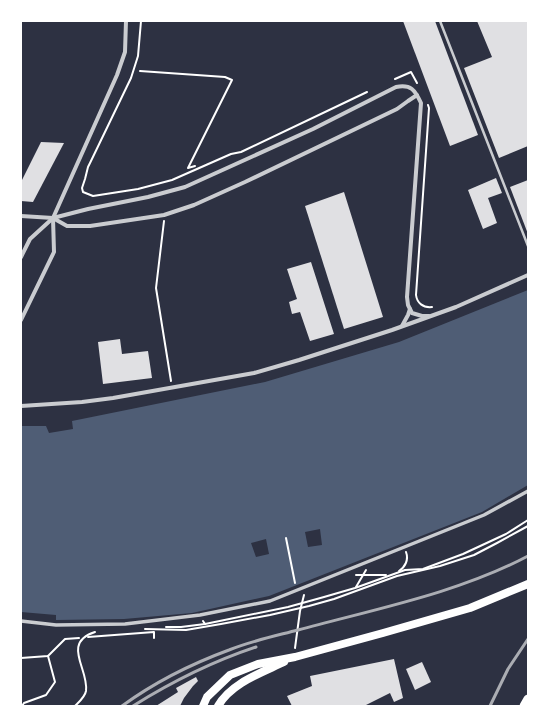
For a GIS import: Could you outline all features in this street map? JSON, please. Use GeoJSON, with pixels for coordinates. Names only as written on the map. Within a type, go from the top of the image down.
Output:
{"type":"FeatureCollection","features":[{"type":"Feature","properties":{"kind":"highway"},"geometry":{"type":"LineString","coordinates":[[524,706],[528,699]]}},
{"type":"Feature","properties":{"kind":"main road"},"geometry":{"type":"LineString","coordinates":[[203,706],[207,697],[230,675],[258,664],[296,657],[470,608],[528,584]]}},
{"type":"Feature","properties":{"kind":"main road"},"geometry":{"type":"LineString","coordinates":[[218,706],[235,687],[296,657]]}},
{"type":"Feature","properties":{"kind":"street"},"geometry":{"type":"LineString","coordinates":[[21,257],[30,239],[53,218],[117,75],[125,52],[126,21]]}},
{"type":"Feature","properties":{"kind":"street"},"geometry":{"type":"LineString","coordinates":[[21,216],[53,218],[88,209],[148,197],[185,187],[313,129],[396,87],[404,85],[412,88],[421,103],[407,297],[408,305],[412,313],[429,316]]}},
{"type":"Feature","properties":{"kind":"street"},"geometry":{"type":"LineString","coordinates":[[53,218],[67,226],[90,226],[164,215],[194,205],[397,109],[417,96]]}},
{"type":"Feature","properties":{"kind":"street"},"geometry":{"type":"LineString","coordinates":[[21,320],[54,252],[53,218]]}},
{"type":"Feature","properties":{"kind":"street"},"geometry":{"type":"LineString","coordinates":[[21,406],[82,402],[254,373],[299,360],[456,307],[528,275]]}},
{"type":"Feature","properties":{"kind":"street"},"geometry":{"type":"LineString","coordinates":[[402,326],[410,309]]}},
{"type":"Feature","properties":{"kind":"street"},"geometry":{"type":"LineString","coordinates":[[21,621],[56,625],[125,624],[200,615],[270,601],[484,515],[528,491]]}},
{"type":"Feature","properties":{"kind":"lane"},"geometry":{"type":"LineString","coordinates":[[440,21],[528,246]]}},
{"type":"Feature","properties":{"kind":"path"},"geometry":{"type":"LineString","coordinates":[[141,21],[138,56],[131,78],[88,167],[86,179],[82,188],[83,192],[93,196],[138,189],[172,180],[231,154],[241,152],[369,92]]}},
{"type":"Feature","properties":{"kind":"path"},"geometry":{"type":"LineString","coordinates":[[140,71],[225,77],[232,80],[188,168],[195,166]]}},
{"type":"Feature","properties":{"kind":"path"},"geometry":{"type":"LineString","coordinates":[[390,82],[411,72],[418,84]]}},
{"type":"Feature","properties":{"kind":"path"},"geometry":{"type":"LineString","coordinates":[[428,104],[429,108],[416,295],[417,300],[426,308],[434,307]]}},
{"type":"Feature","properties":{"kind":"path"},"geometry":{"type":"LineString","coordinates":[[164,215],[156,288],[172,388]]}},
{"type":"Feature","properties":{"kind":"path"},"geometry":{"type":"LineString","coordinates":[[154,627],[181,627],[205,624],[288,607],[330,595],[405,570],[423,569],[506,534],[528,520]]}},
{"type":"Feature","properties":{"kind":"path"},"geometry":{"type":"LineString","coordinates":[[144,629],[186,630],[270,615],[309,606],[334,599],[398,576],[440,566],[474,555],[528,526]]}},
{"type":"Feature","properties":{"kind":"path"},"geometry":{"type":"LineString","coordinates":[[286,538],[297,590]]}},
{"type":"Feature","properties":{"kind":"path"},"geometry":{"type":"LineString","coordinates":[[350,574],[385,576],[400,570],[405,566],[407,562],[407,555]]}},
{"type":"Feature","properties":{"kind":"path"},"geometry":{"type":"LineString","coordinates":[[296,657],[299,618],[304,594]]}},
{"type":"Feature","properties":{"kind":"path"},"geometry":{"type":"LineString","coordinates":[[200,615],[205,624]]}},
{"type":"Feature","properties":{"kind":"path"},"geometry":{"type":"LineString","coordinates":[[75,706],[83,698],[86,692],[85,681],[77,652],[78,645],[84,637],[97,632]]}},
{"type":"Feature","properties":{"kind":"path"},"geometry":{"type":"LineString","coordinates":[[88,637],[154,632],[154,638]]}},
{"type":"Feature","properties":{"kind":"path"},"geometry":{"type":"LineString","coordinates":[[21,658],[48,656],[65,639],[79,638]]}},
{"type":"Feature","properties":{"kind":"path"},"geometry":{"type":"LineString","coordinates":[[22,706],[24,703],[46,694],[54,682],[48,656]]}},
{"type":"Feature","properties":{"kind":"water"},"geometry":{"type":"Polygon","coordinates":[[[528,290],[528,485],[482,512],[269,596],[192,613],[124,619],[56,620],[56,615],[21,612],[21,426],[46,426],[49,433],[73,429],[72,421],[265,382],[399,342],[528,290]]]}},
{"type":"Feature","properties":{"kind":"pier"},"geometry":{"type":"Polygon","coordinates":[[[320,529],[322,545],[308,547],[305,532],[320,529]]]}},
{"type":"Feature","properties":{"kind":"pier"},"geometry":{"type":"Polygon","coordinates":[[[266,539],[269,554],[256,557],[251,543],[266,539]]]}},
{"type":"Feature","properties":{"kind":"building"},"geometry":{"type":"Polygon","coordinates":[[[403,21],[435,21],[478,135],[450,146],[403,21]]]}},
{"type":"Feature","properties":{"kind":"building"},"geometry":{"type":"Polygon","coordinates":[[[477,21],[528,21],[528,146],[499,158],[464,68],[492,57],[477,21]]]}},
{"type":"Feature","properties":{"kind":"building"},"geometry":{"type":"Polygon","coordinates":[[[41,142],[64,143],[33,202],[21,201],[21,182],[41,142]]]}},
{"type":"Feature","properties":{"kind":"building"},"geometry":{"type":"Polygon","coordinates":[[[496,178],[502,193],[488,198],[497,223],[483,229],[468,190],[496,178]]]}},
{"type":"Feature","properties":{"kind":"building"},"geometry":{"type":"Polygon","coordinates":[[[528,180],[528,234],[510,187],[528,180]]]}},
{"type":"Feature","properties":{"kind":"building"},"geometry":{"type":"Polygon","coordinates":[[[344,192],[383,317],[344,329],[305,206],[344,192]]]}},
{"type":"Feature","properties":{"kind":"building"},"geometry":{"type":"Polygon","coordinates":[[[311,262],[334,334],[310,341],[300,312],[292,314],[289,302],[297,299],[287,269],[311,262]]]}},
{"type":"Feature","properties":{"kind":"building"},"geometry":{"type":"Polygon","coordinates":[[[120,339],[122,354],[148,351],[152,378],[103,384],[98,342],[120,339]]]}},
{"type":"Feature","properties":{"kind":"building"},"geometry":{"type":"Polygon","coordinates":[[[394,659],[403,698],[394,702],[390,693],[364,706],[292,706],[287,696],[312,686],[310,676],[394,659]]]}},
{"type":"Feature","properties":{"kind":"building"},"geometry":{"type":"Polygon","coordinates":[[[422,662],[431,682],[415,690],[406,669],[422,662]]]}},
{"type":"Feature","properties":{"kind":"building"},"geometry":{"type":"Polygon","coordinates":[[[196,677],[198,681],[184,698],[180,706],[156,706],[178,692],[176,688],[196,677]]]}},
{"type":"Feature","properties":{"kind":"railway"},"geometry":{"type":"LineString","coordinates":[[122,706],[147,689],[174,674],[201,661],[237,647],[445,590],[501,569],[528,556]]}},
{"type":"Feature","properties":{"kind":"railway"},"geometry":{"type":"LineString","coordinates":[[490,706],[508,669],[528,639]]}},
{"type":"Feature","properties":{"kind":"railway"},"geometry":{"type":"LineString","coordinates":[[133,706],[163,688],[193,673],[223,659],[256,647]]}}]}
